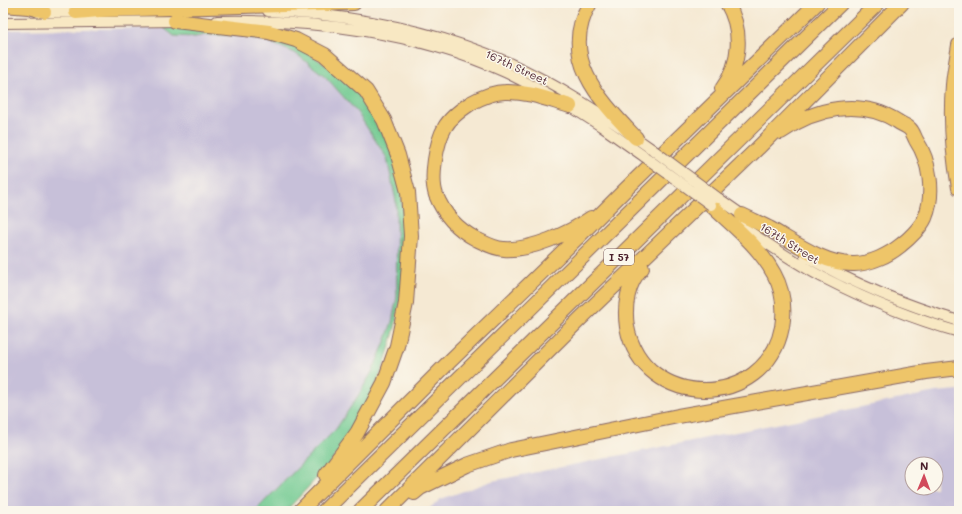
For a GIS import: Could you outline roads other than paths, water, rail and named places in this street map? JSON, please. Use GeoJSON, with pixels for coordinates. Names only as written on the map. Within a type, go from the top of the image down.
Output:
{"type":"FeatureCollection","features":[{"type":"Feature","properties":{"kind":"highway"},"geometry":{"type":"LineString","coordinates":[[76,12],[99,10],[354,3]]}},
{"type":"Feature","properties":{"kind":"highway"},"geometry":{"type":"LineString","coordinates":[[590,3],[582,20],[580,33],[580,50],[584,70],[594,90],[613,114],[636,138]]}},
{"type":"Feature","properties":{"kind":"highway"},"geometry":{"type":"LineString","coordinates":[[696,121],[701,111],[727,82],[736,61],[737,30],[727,3]]}},
{"type":"Feature","properties":{"kind":"highway"},"geometry":{"type":"LineString","coordinates":[[300,511],[450,361],[578,238],[625,190],[817,3]]}},
{"type":"Feature","properties":{"kind":"highway","name":"I 57"},"geometry":{"type":"LineString","coordinates":[[324,511],[841,3]]}},
{"type":"Feature","properties":{"kind":"highway","name":"I 57"},"geometry":{"type":"LineString","coordinates":[[360,511],[878,3]]}},
{"type":"Feature","properties":{"kind":"highway"},"geometry":{"type":"LineString","coordinates":[[388,511],[580,319],[758,148],[902,3]]}},
{"type":"Feature","properties":{"kind":"highway"},"geometry":{"type":"LineString","coordinates":[[175,21],[269,32],[296,40],[325,55],[366,91],[384,120],[398,155],[408,192],[411,236],[406,303],[397,346],[384,383],[357,433],[322,481],[296,511]]}},
{"type":"Feature","properties":{"kind":"highway"},"geometry":{"type":"LineString","coordinates":[[959,45],[953,84],[952,115],[953,155],[959,188]]}},
{"type":"Feature","properties":{"kind":"highway"},"geometry":{"type":"LineString","coordinates":[[570,106],[529,93],[504,92],[483,96],[462,108],[445,127],[437,146],[433,171],[436,194],[445,213],[463,232],[482,242],[503,249],[531,246],[556,237],[590,219],[625,190]]}},
{"type":"Feature","properties":{"kind":"highway"},"geometry":{"type":"LineString","coordinates":[[742,215],[800,246],[833,261],[854,264],[875,260],[896,250],[909,239],[925,218],[929,198],[930,174],[923,150],[910,130],[890,116],[872,110],[855,107],[837,108],[817,113],[790,126],[758,148]]}},
{"type":"Feature","properties":{"kind":"highway"},"geometry":{"type":"LineString","coordinates":[[669,234],[663,245],[639,270],[629,292],[626,306],[626,316],[629,334],[634,347],[651,370],[678,386],[687,389],[708,391],[724,389],[736,385],[752,376],[769,359],[775,348],[779,340],[783,320],[782,298],[775,275],[761,255],[715,202]]}},
{"type":"Feature","properties":{"kind":"highway"},"geometry":{"type":"LineString","coordinates":[[388,511],[420,488],[467,465],[511,450],[678,416],[926,372],[959,368]]}},
{"type":"Feature","properties":{"kind":"main road"},"geometry":{"type":"LineString","coordinates":[[3,6],[28,8],[45,12]]}},
{"type":"Feature","properties":{"kind":"main road","name":"167th Street"},"geometry":{"type":"LineString","coordinates":[[3,12],[244,10],[322,15],[359,20],[404,28],[440,38],[508,62],[575,97],[653,150],[715,202],[776,249],[825,279],[875,303],[926,323],[959,332]]}},
{"type":"Feature","properties":{"kind":"main road","name":"167th Street"},"geometry":{"type":"LineString","coordinates":[[3,23],[244,20],[321,25],[358,30],[402,38],[438,48],[504,72],[570,106],[715,202],[742,215],[779,241],[829,269],[878,293],[929,312],[959,321]]}}]}
